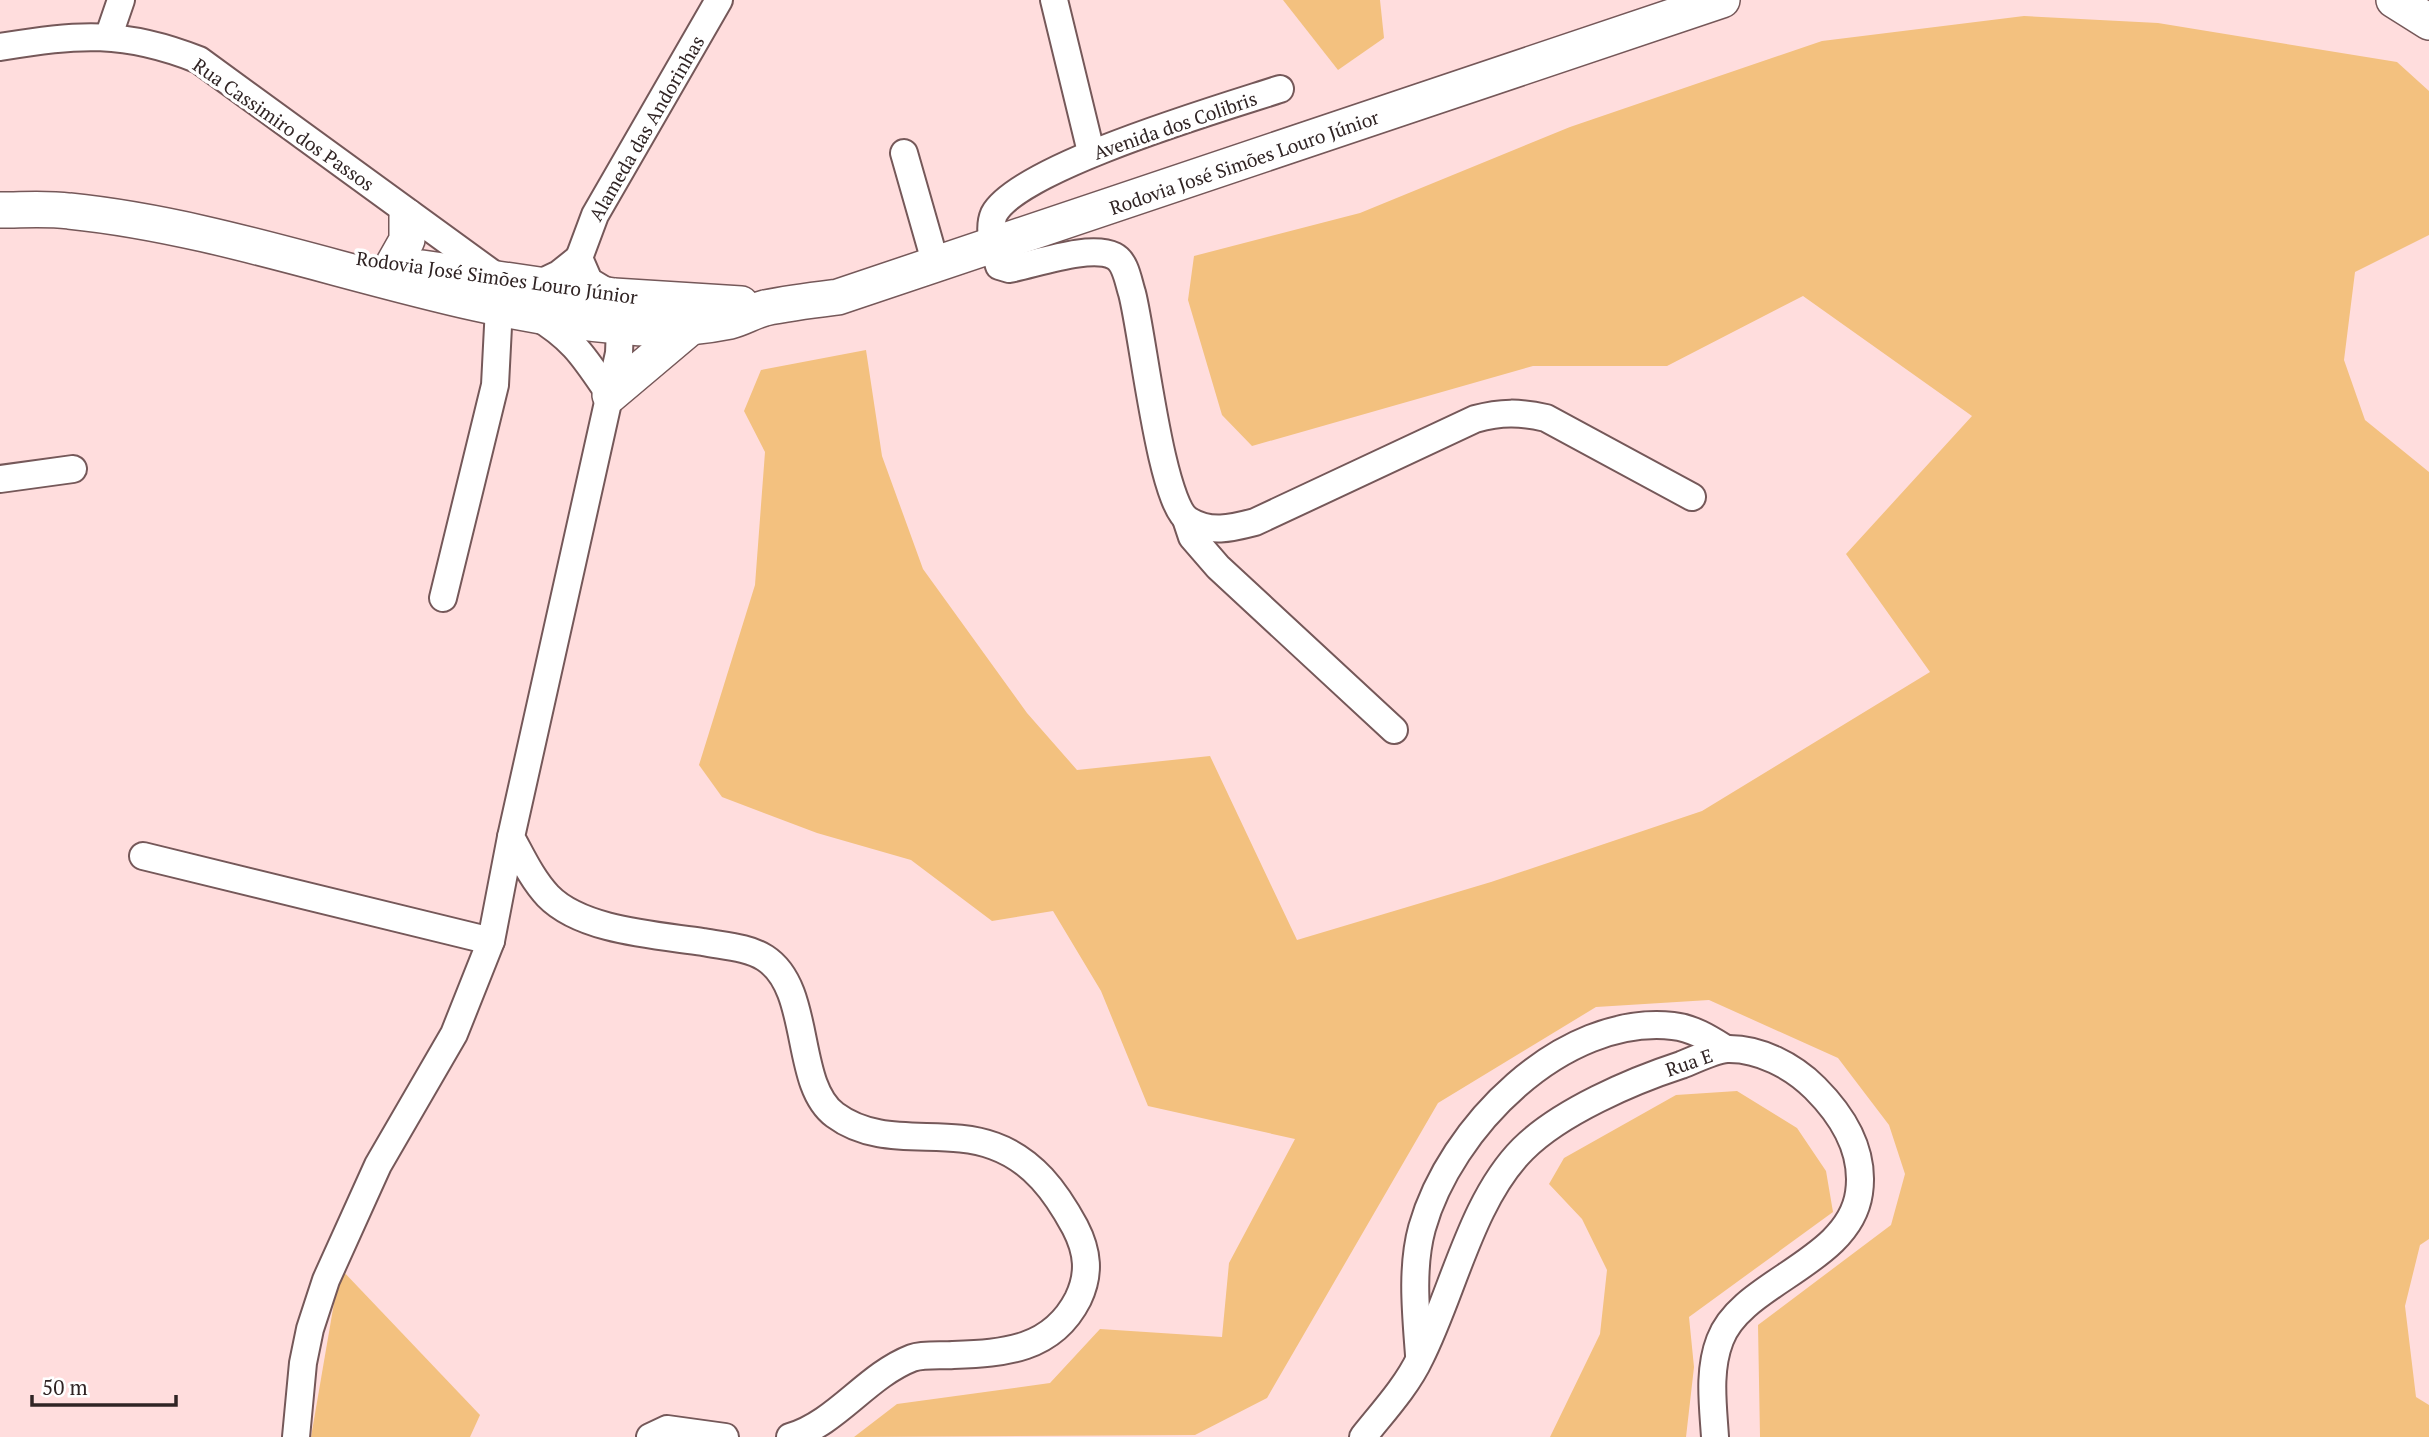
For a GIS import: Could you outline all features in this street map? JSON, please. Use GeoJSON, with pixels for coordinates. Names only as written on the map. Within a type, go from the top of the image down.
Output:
{"type":"FeatureCollection","features":[{"type":"Feature","properties":{"kind":"main road","name":"Rodovia José Simões Louro Júnior"},"geometry":{"type":"LineString","coordinates":[[0,210],[66,210],[144,221],[273,249],[350,273],[479,290],[693,325],[733,320],[762,309],[838,297],[1722,0]]}},
{"type":"Feature","properties":{"kind":"main road"},"geometry":{"type":"LineString","coordinates":[[2394,0],[2429,22]]}},
{"type":"Feature","properties":{"kind":"main road"},"geometry":{"type":"LineString","coordinates":[[394,263],[407,240],[405,212]]}},
{"type":"Feature","properties":{"kind":"main road","name":"Rodovia José Simões Louro Júnior"},"geometry":{"type":"LineString","coordinates":[[273,249],[335,253],[394,263],[479,290]]}},
{"type":"Feature","properties":{"kind":"main road","name":"Rodovia José Simões Louro Júnior"},"geometry":{"type":"LineString","coordinates":[[617,312],[733,302],[762,309]]}},
{"type":"Feature","properties":{"kind":"main road"},"geometry":{"type":"LineString","coordinates":[[610,395],[693,325]]}},
{"type":"Feature","properties":{"kind":"street"},"geometry":{"type":"LineString","coordinates":[[109,35],[121,0]]}},
{"type":"Feature","properties":{"kind":"street"},"geometry":{"type":"LineString","coordinates":[[1054,0],[1091,152]]}},
{"type":"Feature","properties":{"kind":"street","name":"Alameda das Andorinhas"},"geometry":{"type":"LineString","coordinates":[[579,258],[595,215],[707,4]]}},
{"type":"Feature","properties":{"kind":"street","name":"Rua Cassimiro dos Passos"},"geometry":{"type":"LineString","coordinates":[[0,47],[55,37],[109,35],[171,49],[199,60],[405,212],[479,290]]}},
{"type":"Feature","properties":{"kind":"street","name":"Avenida dos Colibris"},"geometry":{"type":"LineString","coordinates":[[993,246],[991,229],[995,213],[1017,194],[1091,152],[1280,89]]}},
{"type":"Feature","properties":{"kind":"street"},"geometry":{"type":"LineString","coordinates":[[904,153],[936,265]]}},
{"type":"Feature","properties":{"kind":"street"},"geometry":{"type":"LineString","coordinates":[[405,212],[479,290],[495,385],[443,598]]}},
{"type":"Feature","properties":{"kind":"street"},"geometry":{"type":"LineString","coordinates":[[993,246],[999,266],[1009,269],[1101,251],[1116,256],[1125,268],[1135,302],[1166,472],[1175,501],[1186,519],[1192,537],[1218,567],[1394,730]]}},
{"type":"Feature","properties":{"kind":"street"},"geometry":{"type":"LineString","coordinates":[[296,1437],[303,1363],[310,1329],[326,1280],[378,1166],[454,1034],[491,941],[511,836],[610,395],[619,353],[617,312],[589,281],[579,258],[559,274],[536,299],[562,332],[578,347],[610,395]]}},
{"type":"Feature","properties":{"kind":"street"},"geometry":{"type":"LineString","coordinates":[[1186,519],[1206,528],[1227,530],[1255,522],[1475,419],[1499,412],[1520,412],[1546,418],[1692,497]]}},
{"type":"Feature","properties":{"kind":"street"},"geometry":{"type":"LineString","coordinates":[[0,479],[73,469]]}},
{"type":"Feature","properties":{"kind":"street"},"geometry":{"type":"LineString","coordinates":[[511,836],[531,873],[550,898],[583,920],[737,948],[765,958],[780,972],[792,993],[820,1095],[833,1114],[858,1129],[891,1136],[957,1137],[995,1146],[1033,1168],[1061,1202],[1084,1245],[1087,1280],[1068,1318],[1042,1341],[1007,1350],[914,1358],[881,1377],[808,1432],[790,1437]]}},
{"type":"Feature","properties":{"kind":"street"},"geometry":{"type":"LineString","coordinates":[[143,856],[491,941]]}},
{"type":"Feature","properties":{"kind":"street"},"geometry":{"type":"LineString","coordinates":[[1420,1360],[1415,1297],[1422,1230],[1438,1185],[1455,1156],[1497,1103],[1522,1078],[1607,1033],[1638,1026],[1675,1026],[1700,1033],[1726,1049]]}},
{"type":"Feature","properties":{"kind":"street","name":"Rua E"},"geometry":{"type":"LineString","coordinates":[[1363,1437],[1420,1360],[1484,1207],[1505,1171],[1524,1148],[1551,1127],[1653,1074],[1726,1049],[1780,1061],[1812,1085],[1839,1113],[1861,1168],[1859,1196],[1845,1225],[1825,1249],[1744,1309],[1721,1336],[1712,1376],[1714,1437]]}},
{"type":"Feature","properties":{"kind":"street"},"geometry":{"type":"LineString","coordinates":[[650,1437],[667,1429],[725,1437]]}},
{"type":"Feature","properties":{"kind":"shaded area"},"geometry":{"type":"Polygon","coordinates":[[[1283,0],[1380,0],[1384,38],[1338,70],[1283,0]]]}},
{"type":"Feature","properties":{"kind":"shaded area"},"geometry":{"type":"Polygon","coordinates":[[[2024,16],[2158,23],[2397,62],[2429,91],[2429,235],[2355,272],[2344,360],[2365,420],[2429,472],[2429,1239],[2420,1245],[2405,1306],[2416,1397],[2429,1405],[2429,1437],[1760,1437],[1758,1325],[1891,1225],[1905,1174],[1889,1125],[1838,1058],[1709,1000],[1596,1007],[1438,1103],[1267,1398],[1195,1435],[854,1437],[897,1404],[1050,1383],[1100,1329],[1222,1337],[1229,1263],[1295,1139],[1148,1106],[1101,991],[1053,911],[992,921],[911,860],[817,833],[722,797],[699,765],[755,585],[765,452],[744,411],[761,370],[866,350],[882,456],[923,569],[1027,713],[1077,770],[1210,756],[1297,940],[1491,882],[1702,811],[1930,672],[1846,554],[1972,416],[1803,296],[1667,366],[1533,366],[1252,446],[1222,415],[1188,300],[1194,256],[1360,213],[1570,127],[1822,41],[2024,16]]]}},
{"type":"Feature","properties":{"kind":"shaded area"},"geometry":{"type":"Polygon","coordinates":[[[1737,1091],[1797,1128],[1826,1171],[1833,1212],[1689,1317],[1694,1367],[1686,1437],[1550,1437],[1600,1334],[1607,1270],[1582,1219],[1549,1184],[1564,1158],[1676,1095],[1737,1091]]]}},
{"type":"Feature","properties":{"kind":"shaded area"},"geometry":{"type":"Polygon","coordinates":[[[340,1268],[480,1415],[470,1437],[311,1437],[340,1268]]]}}]}
